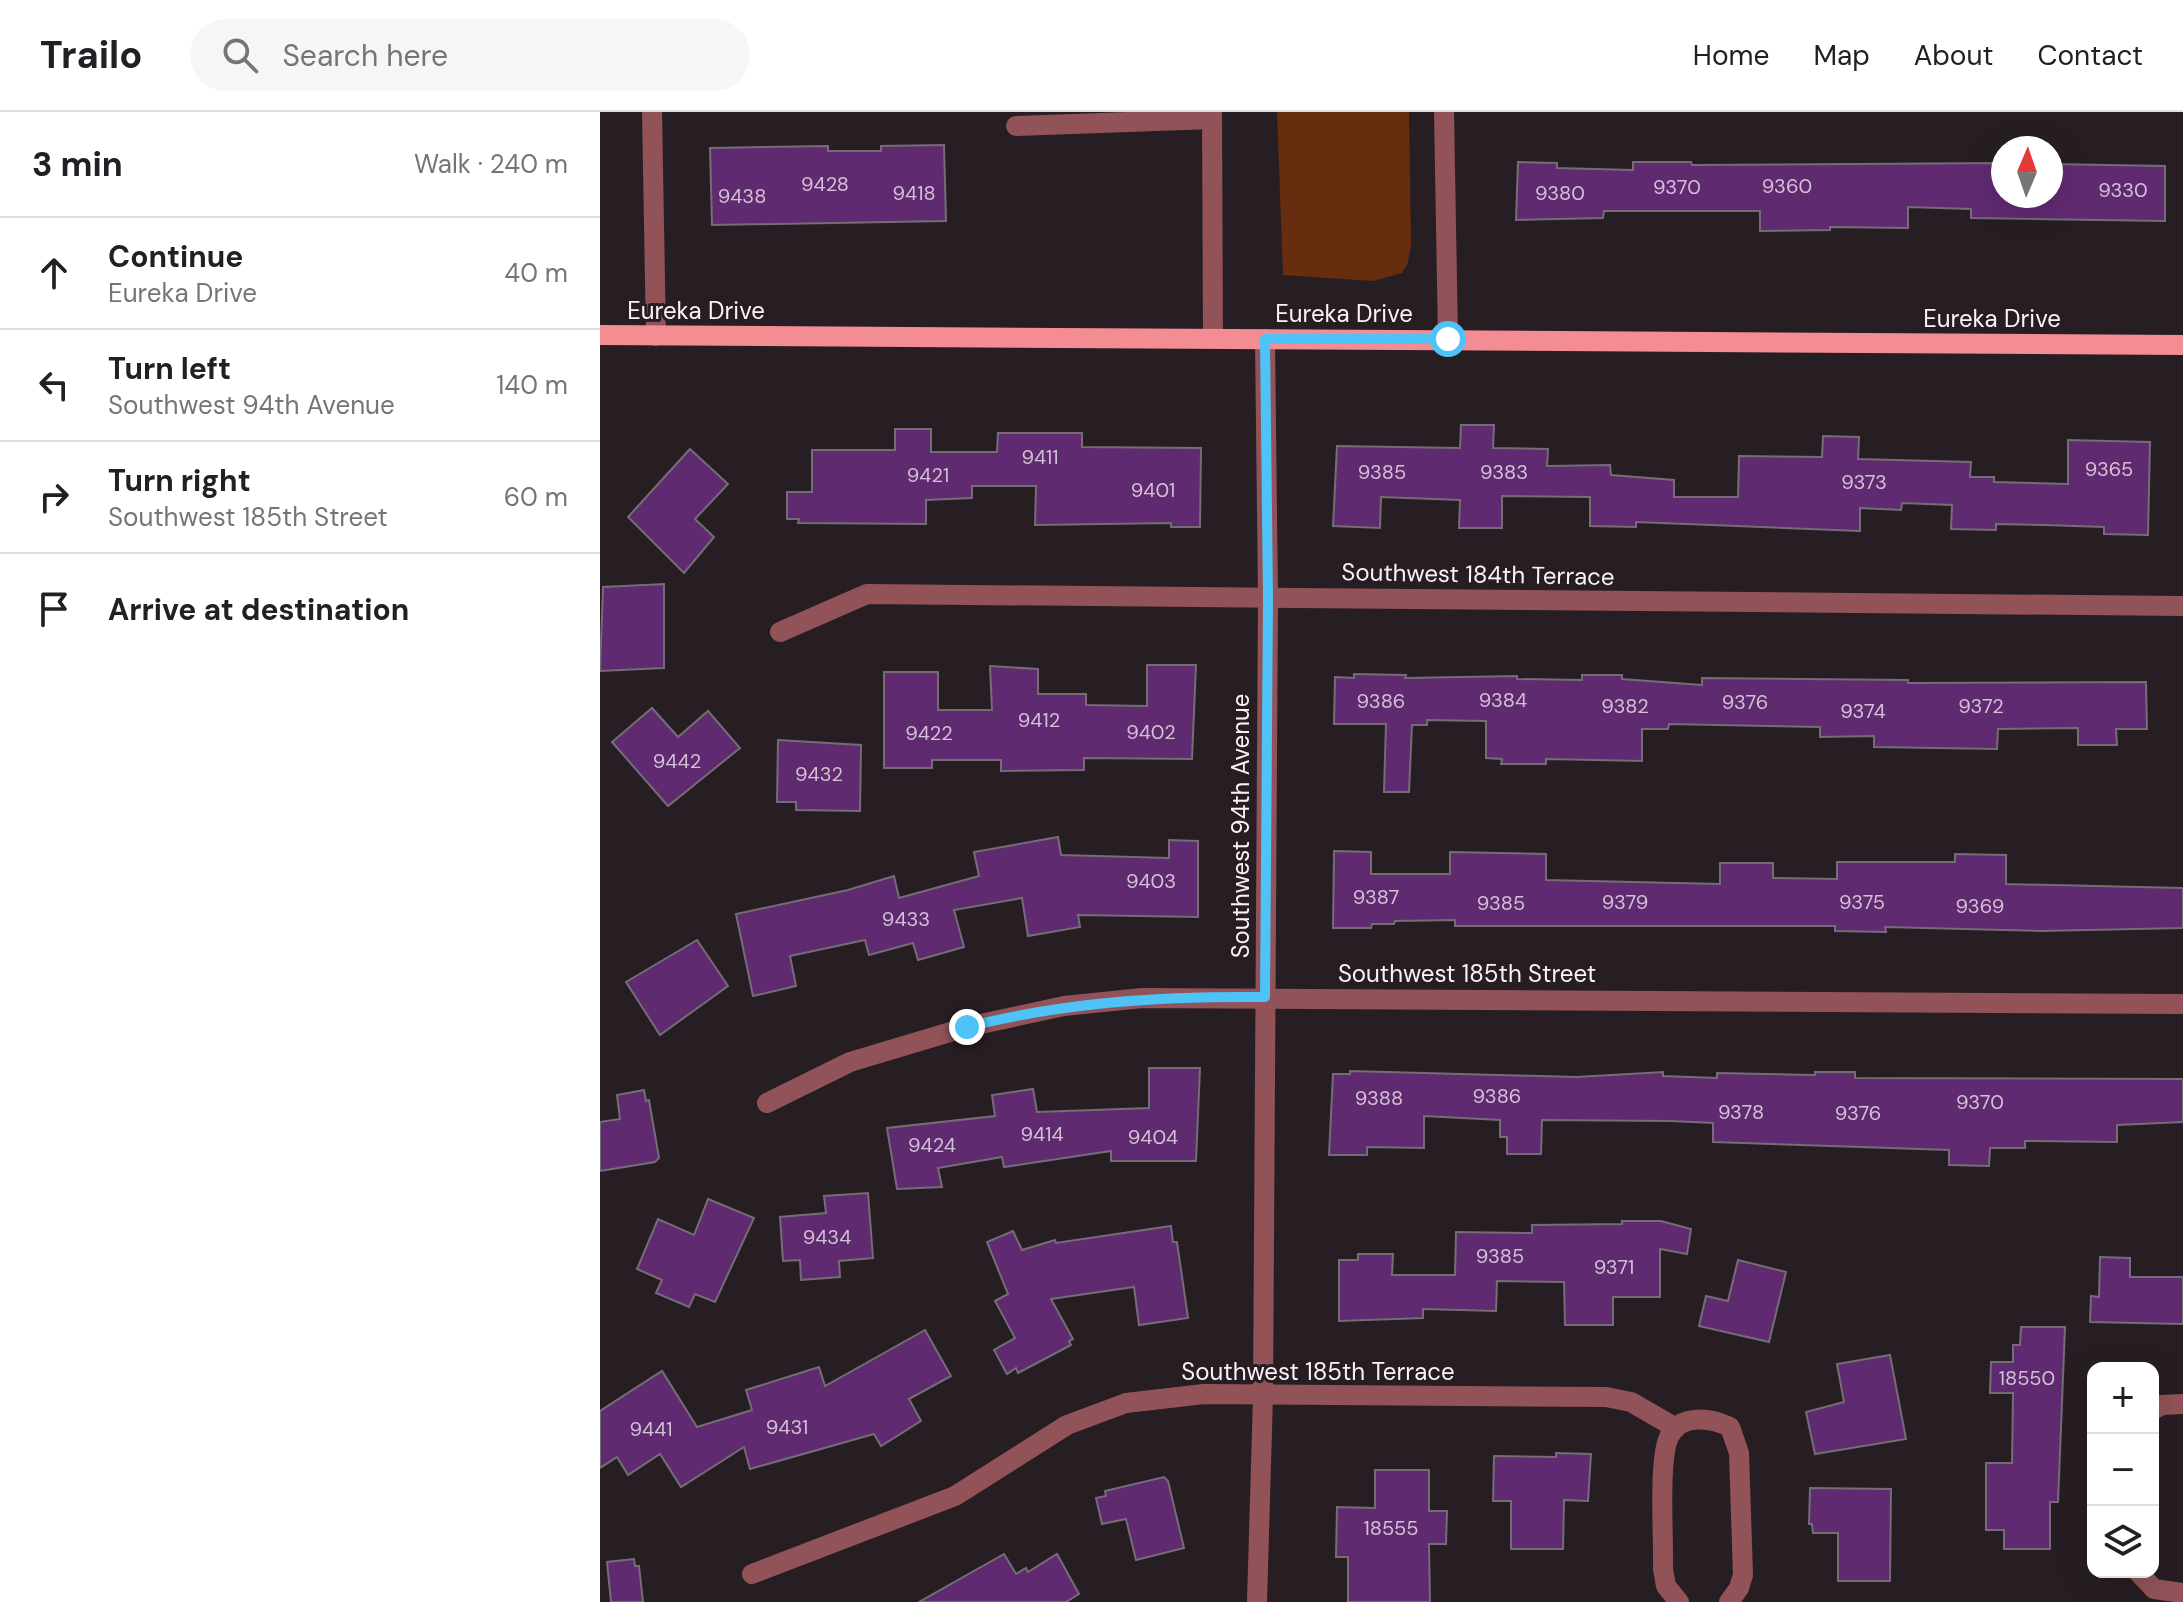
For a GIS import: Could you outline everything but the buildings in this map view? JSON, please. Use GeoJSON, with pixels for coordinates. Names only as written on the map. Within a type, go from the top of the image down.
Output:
{"type":"FeatureCollection","features":[{"type":"Feature","properties":{"kind":"main road","name":"Eureka Drive"},"geometry":{"type":"LineString","coordinates":[[600,335],[2183,345]]}},
{"type":"Feature","properties":{"kind":"street"},"geometry":{"type":"LineString","coordinates":[[652,112],[656,336]]}},
{"type":"Feature","properties":{"kind":"street"},"geometry":{"type":"LineString","coordinates":[[1444,112],[1448,339]]}},
{"type":"Feature","properties":{"kind":"street"},"geometry":{"type":"LineString","coordinates":[[1016,126],[1212,115],[1213,338]]}},
{"type":"Feature","properties":{"kind":"street","name":"Southwest 94th Avenue"},"geometry":{"type":"LineString","coordinates":[[1257,1602],[1263,1396],[1268,598],[1265,339]]}},
{"type":"Feature","properties":{"kind":"street","name":"Southwest 184th Terrace"},"geometry":{"type":"LineString","coordinates":[[780,632],[867,594],[2183,606]]}},
{"type":"Feature","properties":{"kind":"street","name":"Southwest 185th Street"},"geometry":{"type":"LineString","coordinates":[[767,1103],[850,1062],[1022,1013],[1142,998],[2183,1004]]}},
{"type":"Feature","properties":{"kind":"street","name":"Southwest 185th Terrace"},"geometry":{"type":"LineString","coordinates":[[752,1574],[955,1496],[1067,1425],[1096,1413],[1160,1398],[1204,1394],[1606,1397],[1631,1402],[1676,1428]]}},
{"type":"Feature","properties":{"kind":"street"},"geometry":{"type":"LineString","coordinates":[[2159,1407],[2183,1404]]}},
{"type":"Feature","properties":{"kind":"street"},"geometry":{"type":"LineString","coordinates":[[1679,1602],[1666,1586],[1663,1569],[1665,1456],[1669,1437],[1689,1420],[1718,1421],[1730,1427],[1737,1439],[1743,1575],[1739,1588],[1729,1602]]}},
{"type":"Feature","properties":{"kind":"street"},"geometry":{"type":"LineString","coordinates":[[2144,1578],[2154,1589],[2183,1593]]}},
{"type":"Feature","properties":{"kind":"shaded area"},"geometry":{"type":"Polygon","coordinates":[[[1277,112],[1409,112],[1411,243],[1408,263],[1402,273],[1373,281],[1283,275],[1277,112]]]}},
{"type":"Feature","properties":{"kind":"route"},"geometry":{"type":"LineString","coordinates":[[967,1027],[1022,1013],[1102,1001],[1265,997],[1268,598],[1265,339],[1448,339]]}}]}
